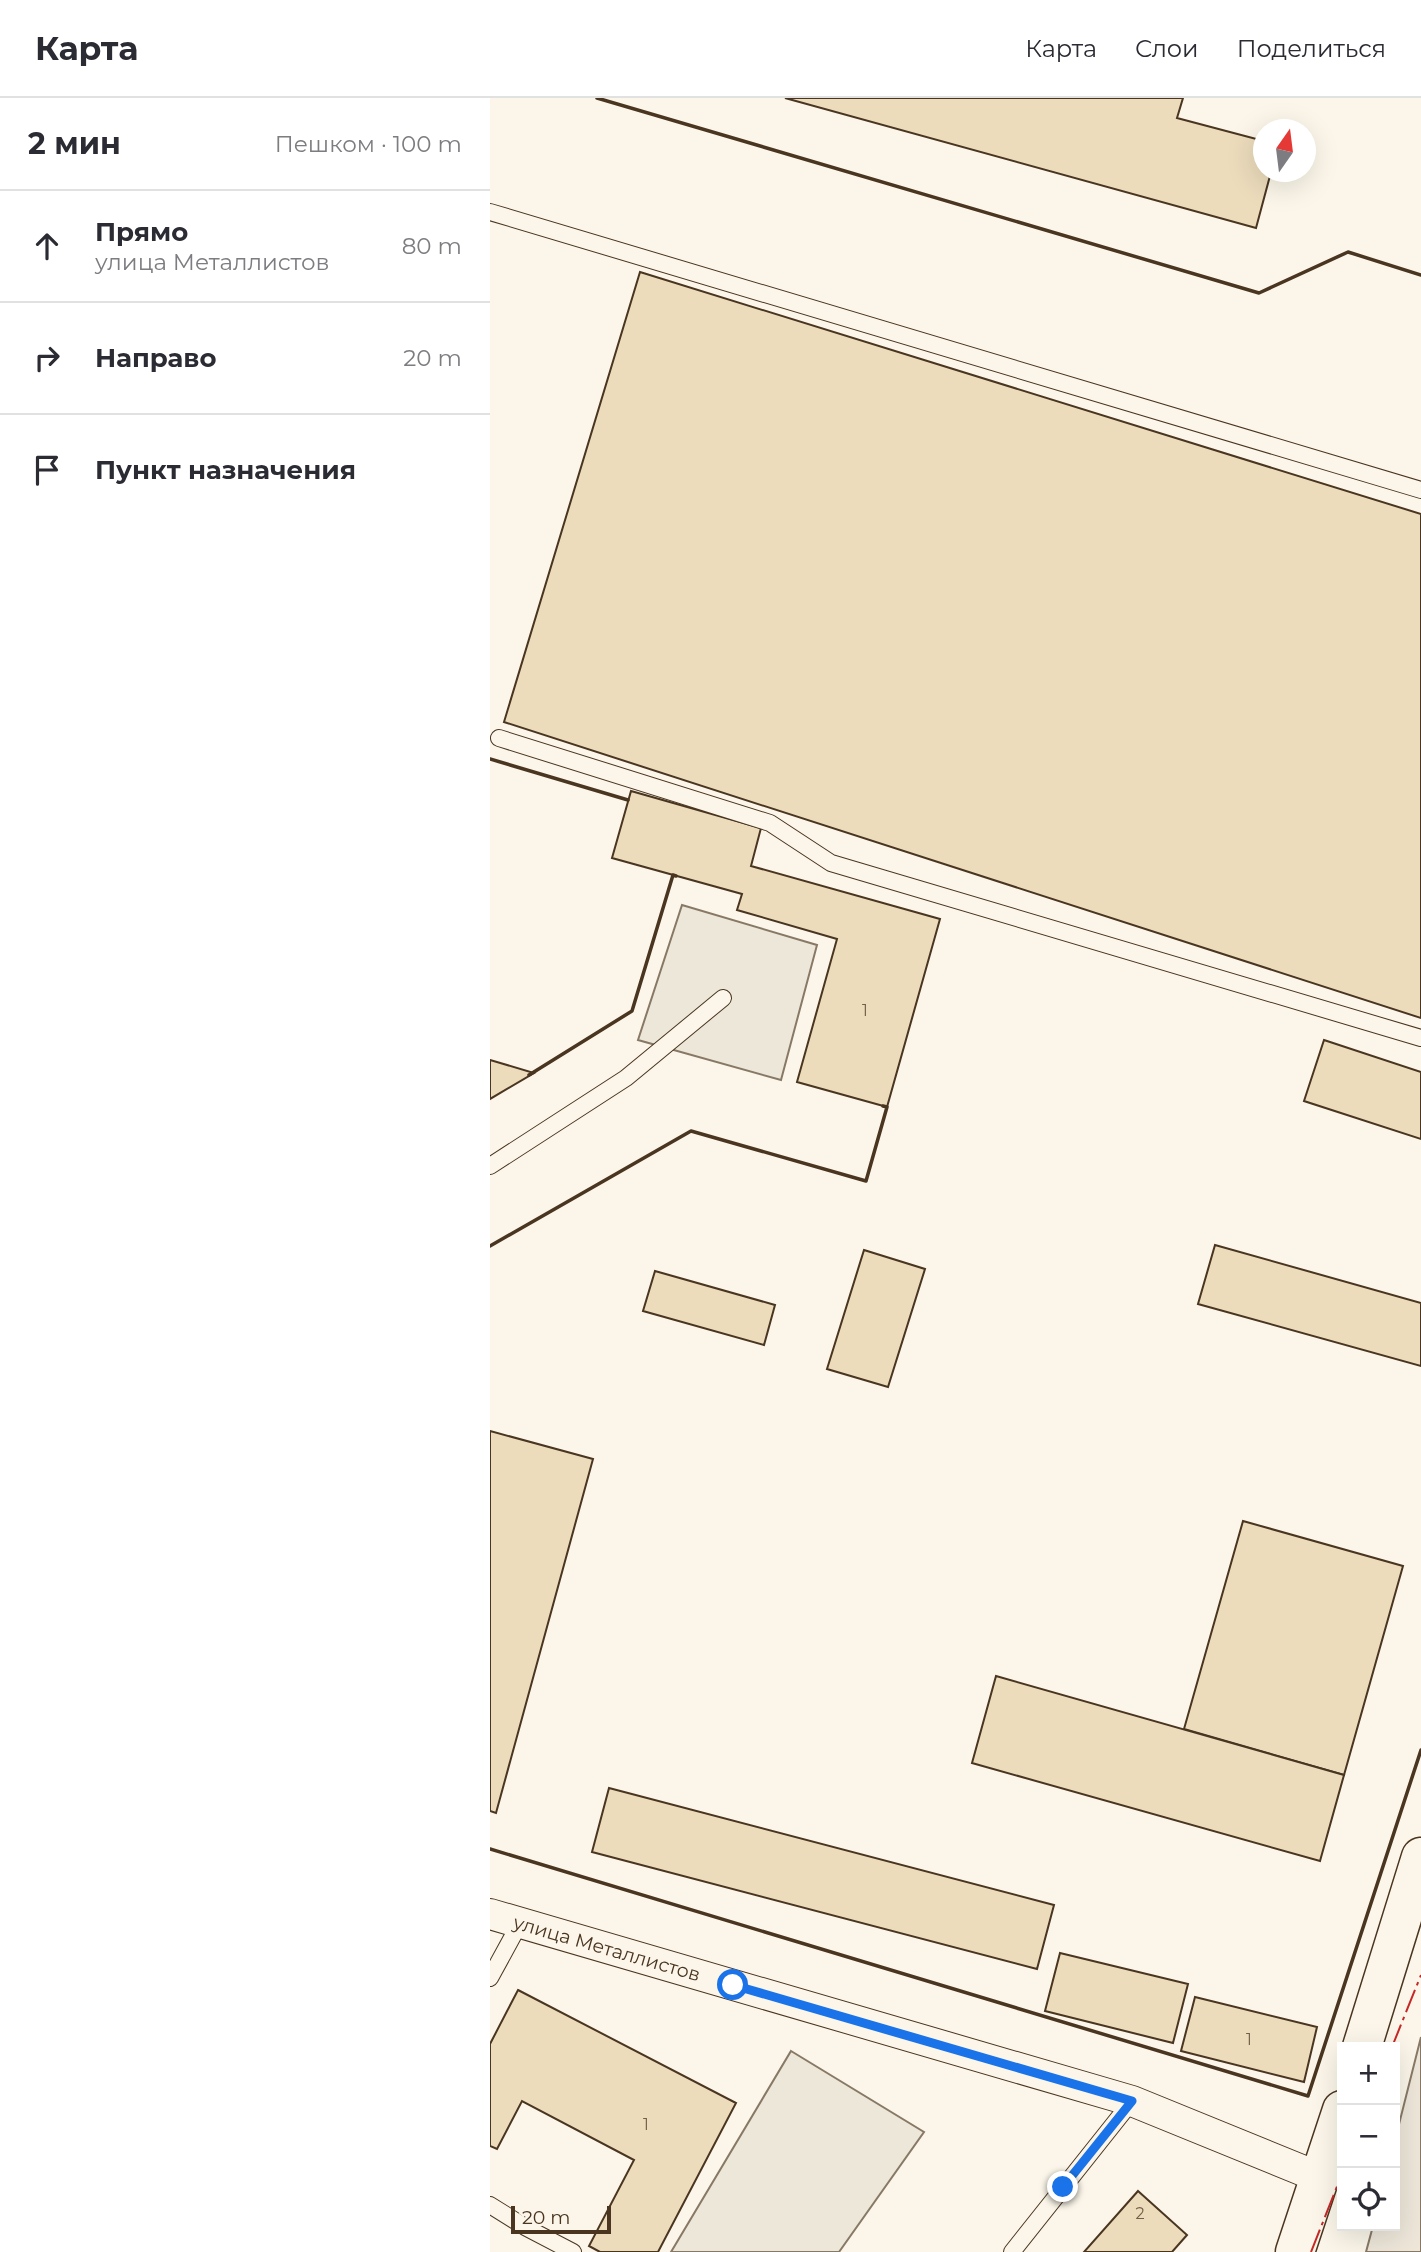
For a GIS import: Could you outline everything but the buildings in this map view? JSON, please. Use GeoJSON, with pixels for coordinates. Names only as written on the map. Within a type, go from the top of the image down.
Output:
{"type":"FeatureCollection","features":[{"type":"Feature","properties":{"kind":"street"},"geometry":{"type":"LineString","coordinates":[[1364,2042],[1421,1857]]}},
{"type":"Feature","properties":{"kind":"street","name":"улица Металлистов"},"geometry":{"type":"LineString","coordinates":[[490,1914],[1132,2101],[1321,2178]]}},
{"type":"Feature","properties":{"kind":"street"},"geometry":{"type":"LineString","coordinates":[[1295,2252],[1337,2126]]}},
{"type":"Feature","properties":{"kind":"lane"},"geometry":{"type":"LineString","coordinates":[[490,212],[1421,490]]}},
{"type":"Feature","properties":{"kind":"lane"},"geometry":{"type":"LineString","coordinates":[[499,738],[770,822],[831,863],[1421,1038]]}},
{"type":"Feature","properties":{"kind":"lane"},"geometry":{"type":"LineString","coordinates":[[490,1166],[626,1078],[723,998]]}},
{"type":"Feature","properties":{"kind":"lane"},"geometry":{"type":"LineString","coordinates":[[490,1978],[520,1923]]}},
{"type":"Feature","properties":{"kind":"lane"},"geometry":{"type":"LineString","coordinates":[[1012,2252],[1132,2101]]}},
{"type":"Feature","properties":{"kind":"lane"},"geometry":{"type":"LineString","coordinates":[[490,2205],[573,2252]]}},
{"type":"Feature","properties":{"kind":"shaded area"},"geometry":{"type":"Polygon","coordinates":[[[682,905],[817,945],[781,1080],[638,1040],[682,905]]]}},
{"type":"Feature","properties":{"kind":"shaded area"},"geometry":{"type":"Polygon","coordinates":[[[1421,2037],[1421,2252],[1366,2252],[1372,2231],[1400,2231],[1400,2120],[1421,2037]]]}},
{"type":"Feature","properties":{"kind":"shaded area"},"geometry":{"type":"Polygon","coordinates":[[[791,2051],[924,2132],[839,2252],[671,2252],[791,2051]]]}},
{"type":"Feature","properties":{"kind":"wall"},"geometry":{"type":"LineString","coordinates":[[597,98],[1259,293],[1348,252],[1421,275]]}},
{"type":"Feature","properties":{"kind":"wall"},"geometry":{"type":"LineString","coordinates":[[490,759],[628,800]]}},
{"type":"Feature","properties":{"kind":"wall"},"geometry":{"type":"LineString","coordinates":[[529,1075],[632,1011],[673,875],[676,876]]}},
{"type":"Feature","properties":{"kind":"wall"},"geometry":{"type":"LineString","coordinates":[[490,1246],[691,1131],[866,1181],[887,1107],[883,1106]]}},
{"type":"Feature","properties":{"kind":"wall"},"geometry":{"type":"LineString","coordinates":[[490,1849],[1308,2096],[1421,1750]]}},
{"type":"Feature","properties":{"kind":"power"},"geometry":{"type":"LineString","coordinates":[[1394,2042],[1421,1975]]}},
{"type":"Feature","properties":{"kind":"power"},"geometry":{"type":"LineString","coordinates":[[1311,2252],[1337,2187]]}},
{"type":"Feature","properties":{"kind":"route"},"geometry":{"type":"LineString","coordinates":[[733,1985],[1132,2101],[1063,2187]]}}]}
